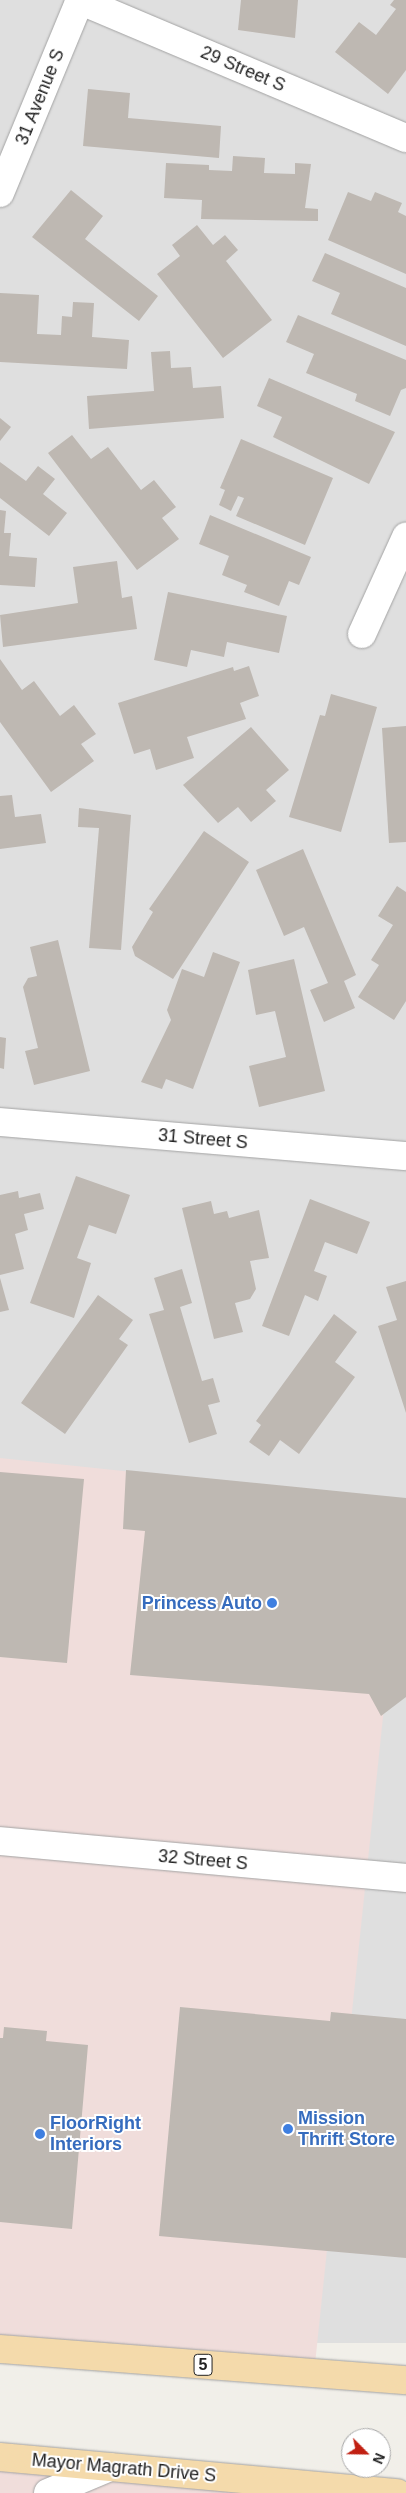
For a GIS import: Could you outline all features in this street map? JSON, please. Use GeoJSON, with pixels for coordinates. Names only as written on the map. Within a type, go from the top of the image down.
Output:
{"type":"FeatureCollection","features":[{"type":"Feature","properties":{"kind":"main road","name":"5"},"geometry":{"type":"LineString","coordinates":[[0,2349],[406,2380]]}},
{"type":"Feature","properties":{"kind":"main road","name":"Mayor Magrath Drive S"},"geometry":{"type":"LineString","coordinates":[[0,2457],[397,2493]]}},
{"type":"Feature","properties":{"kind":"street","name":"29 Street S"},"geometry":{"type":"LineString","coordinates":[[79,0],[406,138]]}},
{"type":"Feature","properties":{"kind":"street","name":"31 Avenue S"},"geometry":{"type":"LineString","coordinates":[[0,193],[79,0]]}},
{"type":"Feature","properties":{"kind":"street"},"geometry":{"type":"LineString","coordinates":[[362,634],[406,538]]}},
{"type":"Feature","properties":{"kind":"street","name":"31 Street S"},"geometry":{"type":"LineString","coordinates":[[0,1122],[406,1156]]}},
{"type":"Feature","properties":{"kind":"street","name":"32 Street S"},"geometry":{"type":"LineString","coordinates":[[0,1841],[406,1878]]}},
{"type":"Feature","properties":{"kind":"street"},"geometry":{"type":"LineString","coordinates":[[48,2493],[110,2467]]}},
{"type":"Feature","properties":{"kind":"shaded area"},"geometry":{"type":"Polygon","coordinates":[[[0,0],[406,0],[406,2343],[0,2343],[0,0]]]}},
{"type":"Feature","properties":{"kind":"shaded area"},"geometry":{"type":"Polygon","coordinates":[[[0,1458],[406,1501],[313,2381],[0,2348],[0,1458]]]}},
{"type":"Feature","properties":{"kind":"shaded area"},"geometry":{"type":"Polygon","coordinates":[[[0,2457],[357,2493],[0,2493],[0,2457]]]}},
{"type":"Feature","properties":{"kind":"building"},"geometry":{"type":"Polygon","coordinates":[[[241,0],[298,0],[295,38],[238,30],[241,0]]]}},
{"type":"Feature","properties":{"kind":"building"},"geometry":{"type":"Polygon","coordinates":[[[394,0],[406,0],[406,70],[388,94],[335,52],[359,22],[376,35],[396,9],[390,5],[394,0]]]}},
{"type":"Feature","properties":{"kind":"building"},"geometry":{"type":"Polygon","coordinates":[[[88,89],[130,93],[128,118],[221,126],[219,158],[83,146],[88,89]]]}},
{"type":"Feature","properties":{"kind":"building"},"geometry":{"type":"Polygon","coordinates":[[[233,156],[265,158],[264,173],[295,174],[295,163],[311,164],[305,208],[318,209],[318,221],[201,219],[202,200],[164,198],[166,163],[209,165],[209,170],[232,171],[233,156]]]}},
{"type":"Feature","properties":{"kind":"building"},"geometry":{"type":"Polygon","coordinates":[[[71,190],[103,216],[85,239],[158,296],[139,321],[32,237],[71,190]]]}},
{"type":"Feature","properties":{"kind":"building"},"geometry":{"type":"Polygon","coordinates":[[[348,192],[371,201],[375,192],[402,203],[398,212],[406,216],[406,274],[328,240],[348,192]]]}},
{"type":"Feature","properties":{"kind":"building"},"geometry":{"type":"Polygon","coordinates":[[[197,225],[213,245],[225,235],[238,250],[226,261],[272,320],[223,358],[157,274],[180,256],[172,245],[197,225]]]}},
{"type":"Feature","properties":{"kind":"building"},"geometry":{"type":"Polygon","coordinates":[[[325,253],[406,288],[406,346],[331,314],[340,293],[312,281],[325,253]]]}},
{"type":"Feature","properties":{"kind":"building"},"geometry":{"type":"Polygon","coordinates":[[[0,293],[39,295],[37,334],[61,335],[62,316],[72,317],[73,302],[94,303],[92,337],[129,340],[127,369],[0,362],[0,293]]]}},
{"type":"Feature","properties":{"kind":"building"},"geometry":{"type":"Polygon","coordinates":[[[298,315],[406,360],[406,388],[401,390],[390,416],[355,401],[357,394],[306,373],[314,354],[286,342],[298,315]]]}},
{"type":"Feature","properties":{"kind":"building"},"geometry":{"type":"Polygon","coordinates":[[[170,351],[171,368],[191,367],[193,388],[221,386],[224,418],[89,429],[87,396],[154,391],[151,352],[170,351]]]}},
{"type":"Feature","properties":{"kind":"building"},"geometry":{"type":"Polygon","coordinates":[[[269,378],[395,432],[369,484],[273,437],[282,417],[257,406],[269,378]]]}},
{"type":"Feature","properties":{"kind":"building"},"geometry":{"type":"Polygon","coordinates":[[[0,418],[11,427],[0,441],[0,418]]]}},
{"type":"Feature","properties":{"kind":"building"},"geometry":{"type":"Polygon","coordinates":[[[72,435],[91,459],[108,447],[141,490],[154,480],[176,507],[162,518],[179,539],[137,570],[48,453],[72,435]]]}},
{"type":"Feature","properties":{"kind":"building"},"geometry":{"type":"Polygon","coordinates":[[[241,439],[333,478],[305,545],[236,516],[244,498],[238,496],[231,511],[219,505],[225,490],[220,488],[241,439]]]}},
{"type":"Feature","properties":{"kind":"building"},"geometry":{"type":"Polygon","coordinates":[[[0,462],[26,481],[38,466],[55,479],[43,494],[67,513],[49,536],[0,498],[0,462]]]}},
{"type":"Feature","properties":{"kind":"building"},"geometry":{"type":"Polygon","coordinates":[[[0,510],[6,511],[4,533],[11,533],[9,556],[37,558],[35,587],[0,585],[0,510]]]}},
{"type":"Feature","properties":{"kind":"building"},"geometry":{"type":"Polygon","coordinates":[[[210,515],[311,557],[299,585],[289,581],[279,606],[244,592],[247,585],[222,575],[229,556],[199,544],[210,515]]]}},
{"type":"Feature","properties":{"kind":"building"},"geometry":{"type":"Polygon","coordinates":[[[117,561],[122,598],[132,596],[137,629],[3,647],[0,615],[78,603],[73,567],[117,561]]]}},
{"type":"Feature","properties":{"kind":"building"},"geometry":{"type":"Polygon","coordinates":[[[168,592],[287,616],[279,653],[227,642],[224,657],[191,650],[187,667],[154,660],[168,592]]]}},
{"type":"Feature","properties":{"kind":"building"},"geometry":{"type":"Polygon","coordinates":[[[0,659],[22,690],[34,681],[60,716],[74,705],[96,734],[81,744],[94,761],[51,792],[0,722],[0,659]]]}},
{"type":"Feature","properties":{"kind":"building"},"geometry":{"type":"Polygon","coordinates":[[[249,666],[259,696],[240,703],[246,719],[187,737],[194,758],[156,770],[150,749],[134,754],[118,703],[233,667],[234,671],[249,666]]]}},
{"type":"Feature","properties":{"kind":"building"},"geometry":{"type":"Polygon","coordinates":[[[331,694],[377,707],[341,832],[289,817],[320,715],[325,716],[331,694]]]}},
{"type":"Feature","properties":{"kind":"building"},"geometry":{"type":"Polygon","coordinates":[[[406,726],[406,842],[389,843],[382,728],[406,726]]]}},
{"type":"Feature","properties":{"kind":"building"},"geometry":{"type":"Polygon","coordinates":[[[251,727],[289,770],[266,790],[276,801],[251,822],[238,807],[218,823],[183,785],[251,727]]]}},
{"type":"Feature","properties":{"kind":"building"},"geometry":{"type":"Polygon","coordinates":[[[12,795],[15,817],[41,814],[46,843],[0,849],[0,796],[12,795]]]}},
{"type":"Feature","properties":{"kind":"building"},"geometry":{"type":"Polygon","coordinates":[[[79,808],[131,815],[121,950],[89,948],[99,828],[78,827],[79,808]]]}},
{"type":"Feature","properties":{"kind":"building"},"geometry":{"type":"Polygon","coordinates":[[[204,831],[249,862],[173,979],[135,956],[132,947],[153,912],[149,909],[204,831]]]}},
{"type":"Feature","properties":{"kind":"building"},"geometry":{"type":"Polygon","coordinates":[[[303,849],[356,975],[344,981],[355,1008],[324,1022],[310,990],[328,983],[304,927],[284,936],[256,870],[303,849]]]}},
{"type":"Feature","properties":{"kind":"building"},"geometry":{"type":"Polygon","coordinates":[[[397,886],[406,892],[406,1001],[394,1020],[358,997],[379,965],[371,960],[393,925],[378,916],[397,886]]]}},
{"type":"Feature","properties":{"kind":"building"},"geometry":{"type":"Polygon","coordinates":[[[58,940],[90,1071],[34,1085],[25,1051],[38,1048],[23,987],[28,978],[37,976],[30,947],[58,940]]]}},
{"type":"Feature","properties":{"kind":"building"},"geometry":{"type":"Polygon","coordinates":[[[213,952],[240,962],[193,1089],[166,1079],[162,1089],[141,1082],[171,1020],[167,1010],[182,969],[204,977],[213,952]]]}},
{"type":"Feature","properties":{"kind":"building"},"geometry":{"type":"Polygon","coordinates":[[[294,959],[325,1091],[259,1107],[249,1066],[286,1057],[275,1011],[256,1015],[248,970],[294,959]]]}},
{"type":"Feature","properties":{"kind":"building"},"geometry":{"type":"Polygon","coordinates":[[[0,1037],[6,1038],[4,1069],[0,1068],[0,1037]]]}},
{"type":"Feature","properties":{"kind":"building"},"geometry":{"type":"Polygon","coordinates":[[[76,1176],[130,1195],[116,1234],[89,1225],[77,1258],[91,1263],[74,1318],[30,1303],[76,1176]]]}},
{"type":"Feature","properties":{"kind":"building"},"geometry":{"type":"Polygon","coordinates":[[[18,1191],[19,1198],[40,1193],[44,1209],[24,1214],[28,1230],[15,1234],[24,1269],[0,1275],[0,1195],[18,1191]]]}},
{"type":"Feature","properties":{"kind":"building"},"geometry":{"type":"Polygon","coordinates":[[[310,1199],[370,1222],[357,1254],[325,1242],[314,1271],[327,1276],[318,1301],[305,1295],[289,1336],[262,1326],[310,1199]]]}},
{"type":"Feature","properties":{"kind":"building"},"geometry":{"type":"Polygon","coordinates":[[[211,1201],[214,1214],[227,1211],[229,1218],[259,1210],[269,1258],[250,1261],[256,1289],[250,1299],[235,1303],[243,1332],[214,1339],[182,1208],[211,1201]]]}},
{"type":"Feature","properties":{"kind":"building"},"geometry":{"type":"Polygon","coordinates":[[[182,1269],[192,1303],[180,1307],[202,1381],[213,1378],[220,1402],[208,1405],[217,1434],[189,1443],[149,1314],[164,1310],[154,1278],[182,1269]]]}},
{"type":"Feature","properties":{"kind":"building"},"geometry":{"type":"Polygon","coordinates":[[[0,1278],[9,1310],[0,1312],[0,1278]]]}},
{"type":"Feature","properties":{"kind":"building"},"geometry":{"type":"Polygon","coordinates":[[[406,1281],[406,1413],[378,1326],[397,1320],[386,1287],[406,1281]]]}},
{"type":"Feature","properties":{"kind":"building"},"geometry":{"type":"Polygon","coordinates":[[[98,1295],[133,1320],[119,1339],[128,1345],[65,1434],[21,1403],[98,1295]]]}},
{"type":"Feature","properties":{"kind":"building"},"geometry":{"type":"Polygon","coordinates":[[[334,1314],[357,1332],[335,1362],[355,1377],[299,1454],[280,1440],[269,1456],[249,1442],[261,1425],[256,1421],[334,1314]]]}},
{"type":"Feature","properties":{"kind":"building","name":"Princess Auto"},"geometry":{"type":"Polygon","coordinates":[[[126,1470],[406,1498],[406,1697],[381,1716],[369,1694],[130,1675],[145,1531],[123,1529],[126,1470]]]}},
{"type":"Feature","properties":{"kind":"building"},"geometry":{"type":"Polygon","coordinates":[[[0,1472],[84,1479],[67,1663],[0,1657],[0,1472]]]}},
{"type":"Feature","properties":{"kind":"building","name":"Mission Thrift Store"},"geometry":{"type":"Polygon","coordinates":[[[180,2007],[330,2021],[331,2012],[406,2019],[406,2258],[159,2236],[180,2007]]]}},
{"type":"Feature","properties":{"kind":"building","name":"FloorRight Interiors"},"geometry":{"type":"Polygon","coordinates":[[[4,2027],[47,2031],[46,2041],[88,2045],[72,2229],[0,2222],[0,2038],[3,2038],[4,2027]]]}},
{"type":"Feature","properties":{"kind":"place","name":"Princess Auto"},"geometry":{"type":"Point","coordinates":[272,1603]}},
{"type":"Feature","properties":{"kind":"place","name":"Mission Thrift Store"},"geometry":{"type":"Point","coordinates":[288,2129]}},
{"type":"Feature","properties":{"kind":"place","name":"FloorRight Interiors"},"geometry":{"type":"Point","coordinates":[40,2134]}}]}
